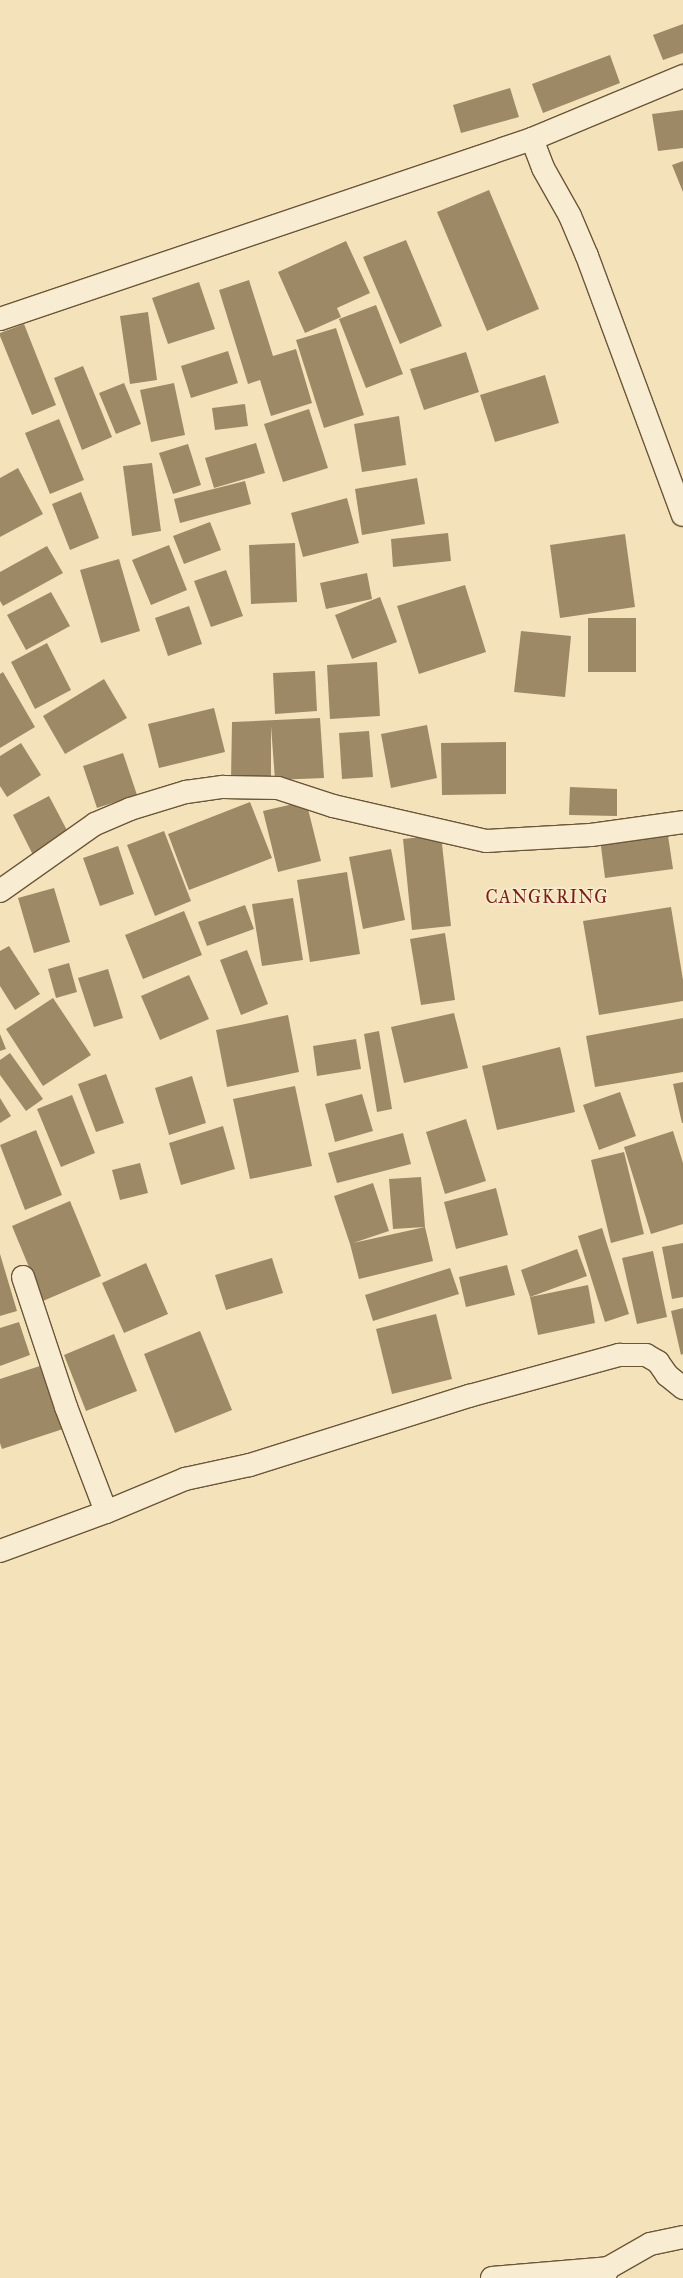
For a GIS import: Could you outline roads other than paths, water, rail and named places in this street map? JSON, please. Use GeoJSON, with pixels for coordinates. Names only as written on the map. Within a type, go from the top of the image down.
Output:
{"type":"FeatureCollection","features":[{"type":"Feature","properties":{"kind":"street"},"geometry":{"type":"LineString","coordinates":[[0,319],[532,139],[683,76]]}},
{"type":"Feature","properties":{"kind":"street"},"geometry":{"type":"LineString","coordinates":[[532,139],[543,168],[570,216],[587,256],[683,515]]}},
{"type":"Feature","properties":{"kind":"street"},"geometry":{"type":"LineString","coordinates":[[0,891],[95,824],[130,809],[186,792],[223,788],[278,788],[333,806],[486,841],[591,835],[683,822]]}},
{"type":"Feature","properties":{"kind":"street"},"geometry":{"type":"LineString","coordinates":[[22,1277],[66,1407],[106,1512]]}},
{"type":"Feature","properties":{"kind":"street"},"geometry":{"type":"LineString","coordinates":[[0,1551],[106,1512],[185,1479],[250,1465],[469,1396],[619,1355],[646,1355],[658,1362],[667,1375],[683,1388]]}},
{"type":"Feature","properties":{"kind":"street"},"geometry":{"type":"LineString","coordinates":[[492,2278],[606,2273],[650,2244],[683,2237]]}},
{"type":"Feature","properties":{"kind":"district","name":"CANGKRING"},"geometry":{"type":"Point","coordinates":[547,897]}}]}
